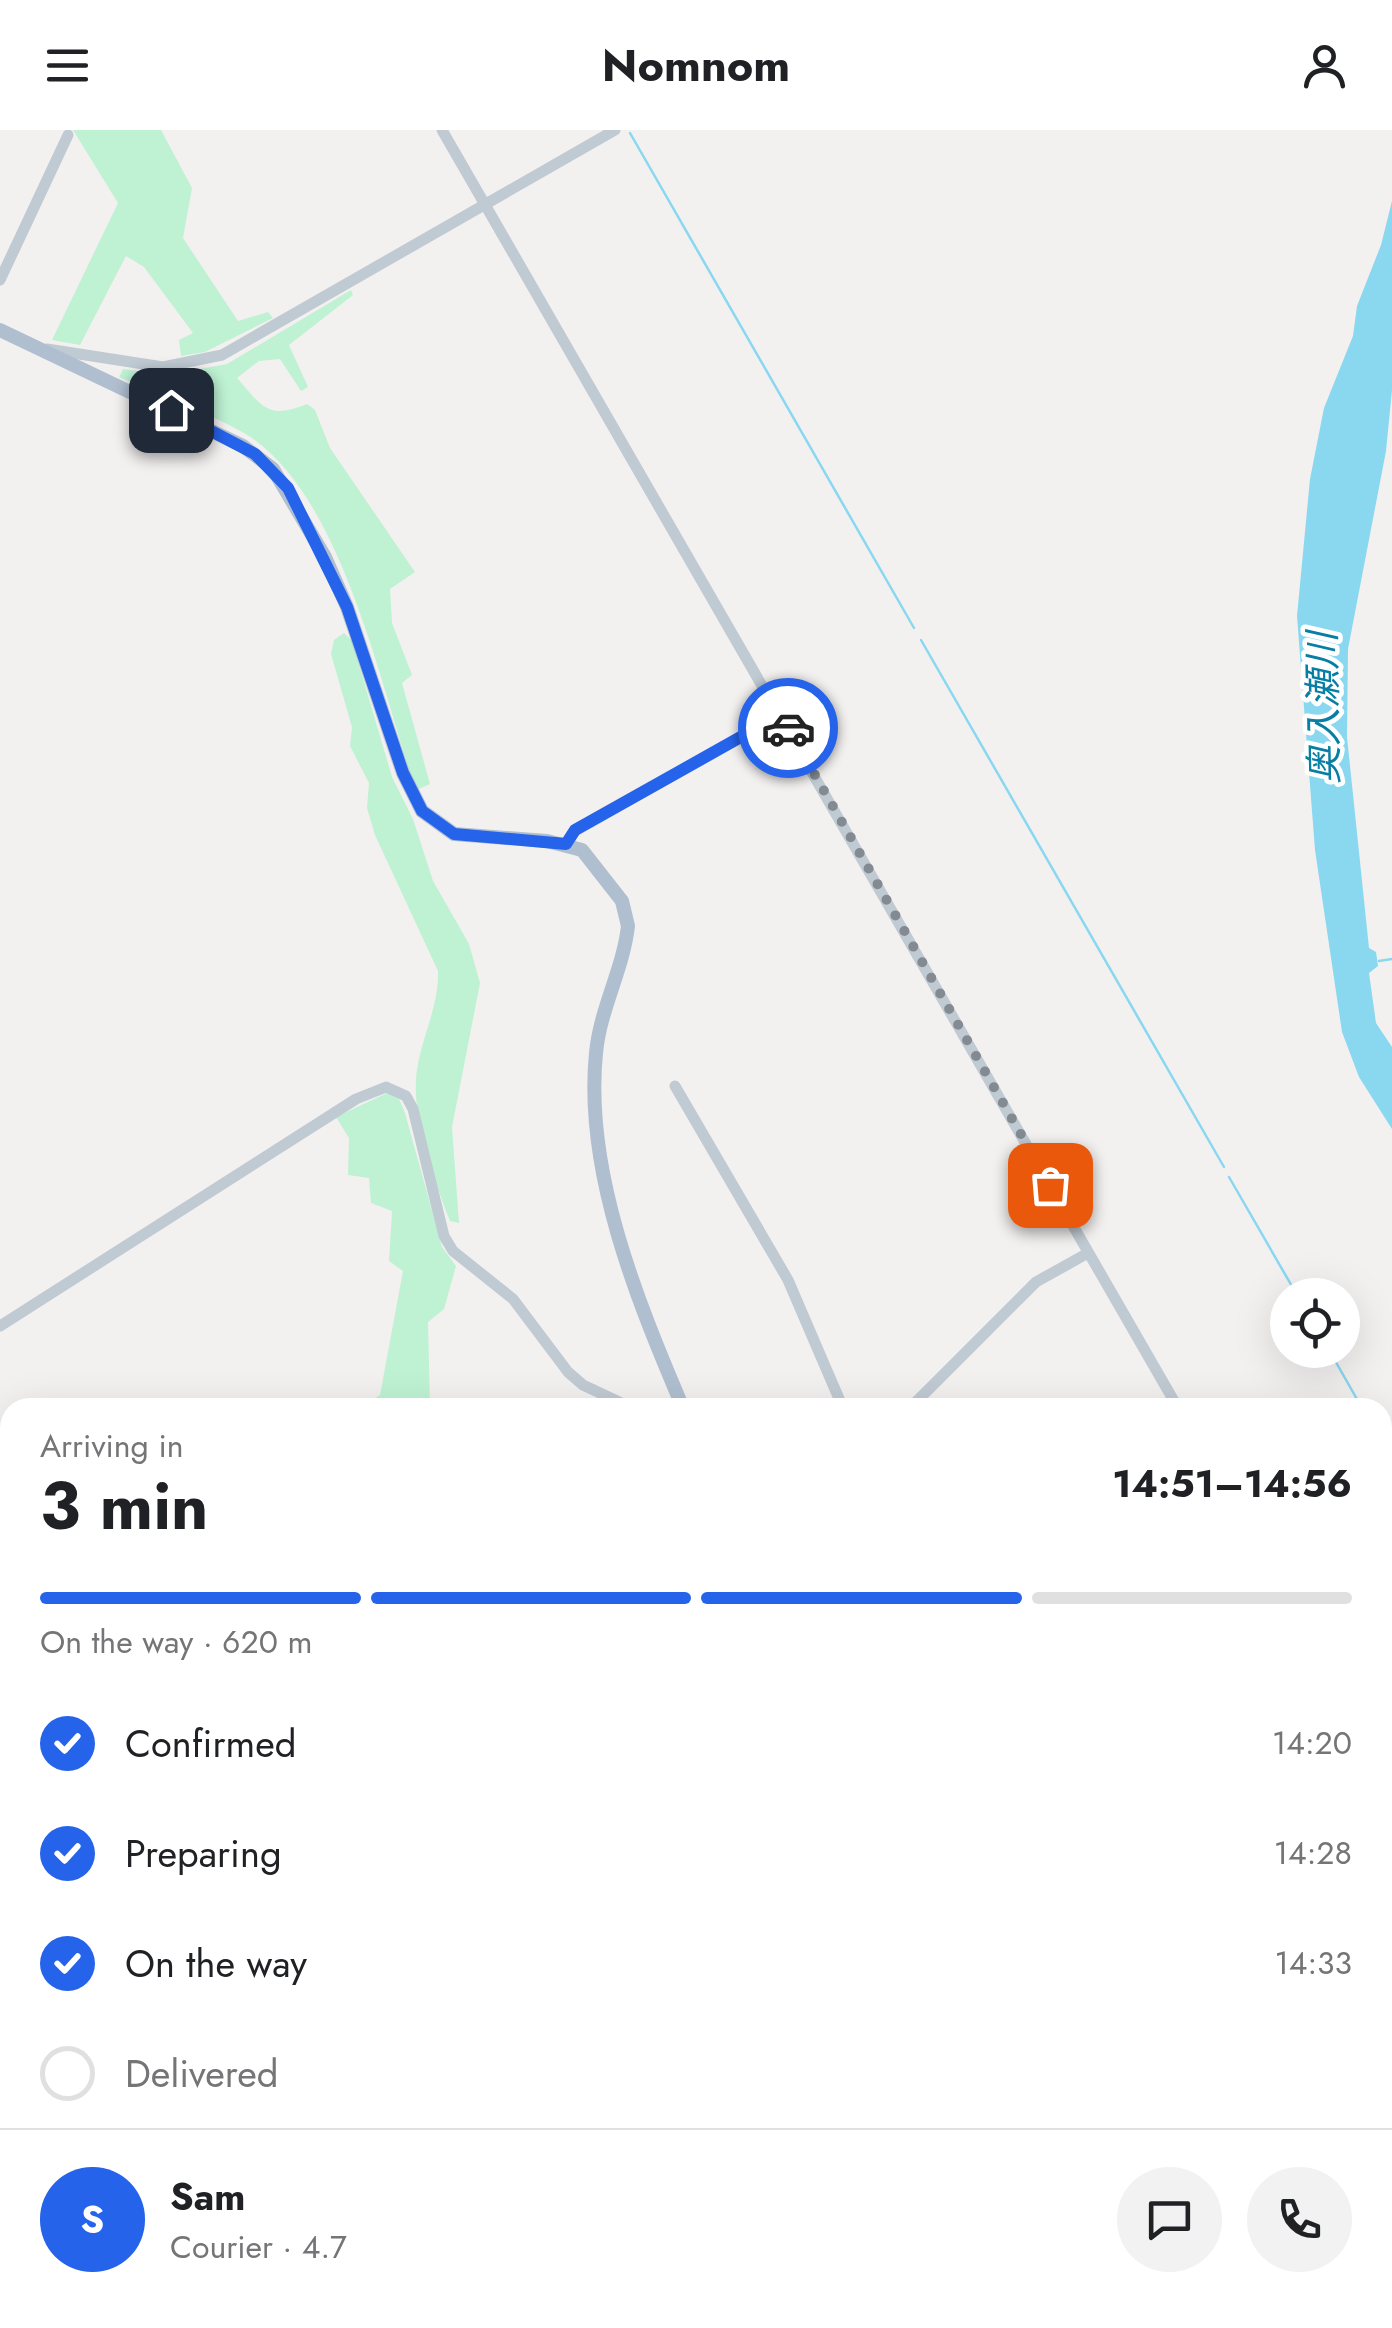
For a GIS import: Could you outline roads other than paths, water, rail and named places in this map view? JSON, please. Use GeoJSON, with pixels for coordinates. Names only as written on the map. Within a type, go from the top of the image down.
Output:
{"type":"FeatureCollection","features":[{"type":"Feature","properties":{"kind":"main road"},"geometry":{"type":"LineString","coordinates":[[0,330],[243,446],[273,470],[325,557],[366,652],[412,798],[435,824],[454,834],[566,844],[588,854],[611,882],[627,913],[626,941],[596,1049],[597,1151],[623,1243],[679,1398]]}},
{"type":"Feature","properties":{"kind":"street"},"geometry":{"type":"LineString","coordinates":[[442,130],[1172,1398]]}},
{"type":"Feature","properties":{"kind":"street"},"geometry":{"type":"LineString","coordinates":[[33,346],[163,368],[222,355],[615,130]]}},
{"type":"Feature","properties":{"kind":"street"},"geometry":{"type":"LineString","coordinates":[[0,280],[68,135]]}},
{"type":"Feature","properties":{"kind":"street"},"geometry":{"type":"LineString","coordinates":[[566,844],[575,830],[780,715]]}},
{"type":"Feature","properties":{"kind":"street"},"geometry":{"type":"LineString","coordinates":[[675,1086],[788,1280],[838,1398]]}},
{"type":"Feature","properties":{"kind":"street"},"geometry":{"type":"LineString","coordinates":[[0,1326],[346,1105],[372,1089],[386,1088],[406,1096],[413,1109],[444,1236],[453,1251],[514,1299],[568,1372],[583,1385],[611,1398]]}},
{"type":"Feature","properties":{"kind":"street"},"geometry":{"type":"LineString","coordinates":[[920,1398],[1036,1282],[1088,1252]]}},
{"type":"Feature","properties":{"kind":"water","name":"奥入瀬川"},"geometry":{"type":"Polygon","coordinates":[[[1392,201],[1392,390],[1386,451],[1348,649],[1347,737],[1369,948],[1376,952],[1378,966],[1369,973],[1376,1023],[1392,1047],[1392,1129],[1359,1077],[1342,1032],[1315,850],[1297,616],[1310,479],[1324,408],[1353,336],[1357,306],[1381,245],[1392,201]]]}},
{"type":"Feature","properties":{"kind":"waterway"},"geometry":{"type":"LineString","coordinates":[[630,133],[914,628]]}},
{"type":"Feature","properties":{"kind":"waterway"},"geometry":{"type":"LineString","coordinates":[[921,640],[1224,1167]]}},
{"type":"Feature","properties":{"kind":"waterway"},"geometry":{"type":"LineString","coordinates":[[1379,961],[1392,959]]}},
{"type":"Feature","properties":{"kind":"waterway"},"geometry":{"type":"LineString","coordinates":[[1229,1177],[1287,1278]]}},
{"type":"Feature","properties":{"kind":"waterway"},"geometry":{"type":"LineString","coordinates":[[1339,1368],[1356,1398]]}}]}
